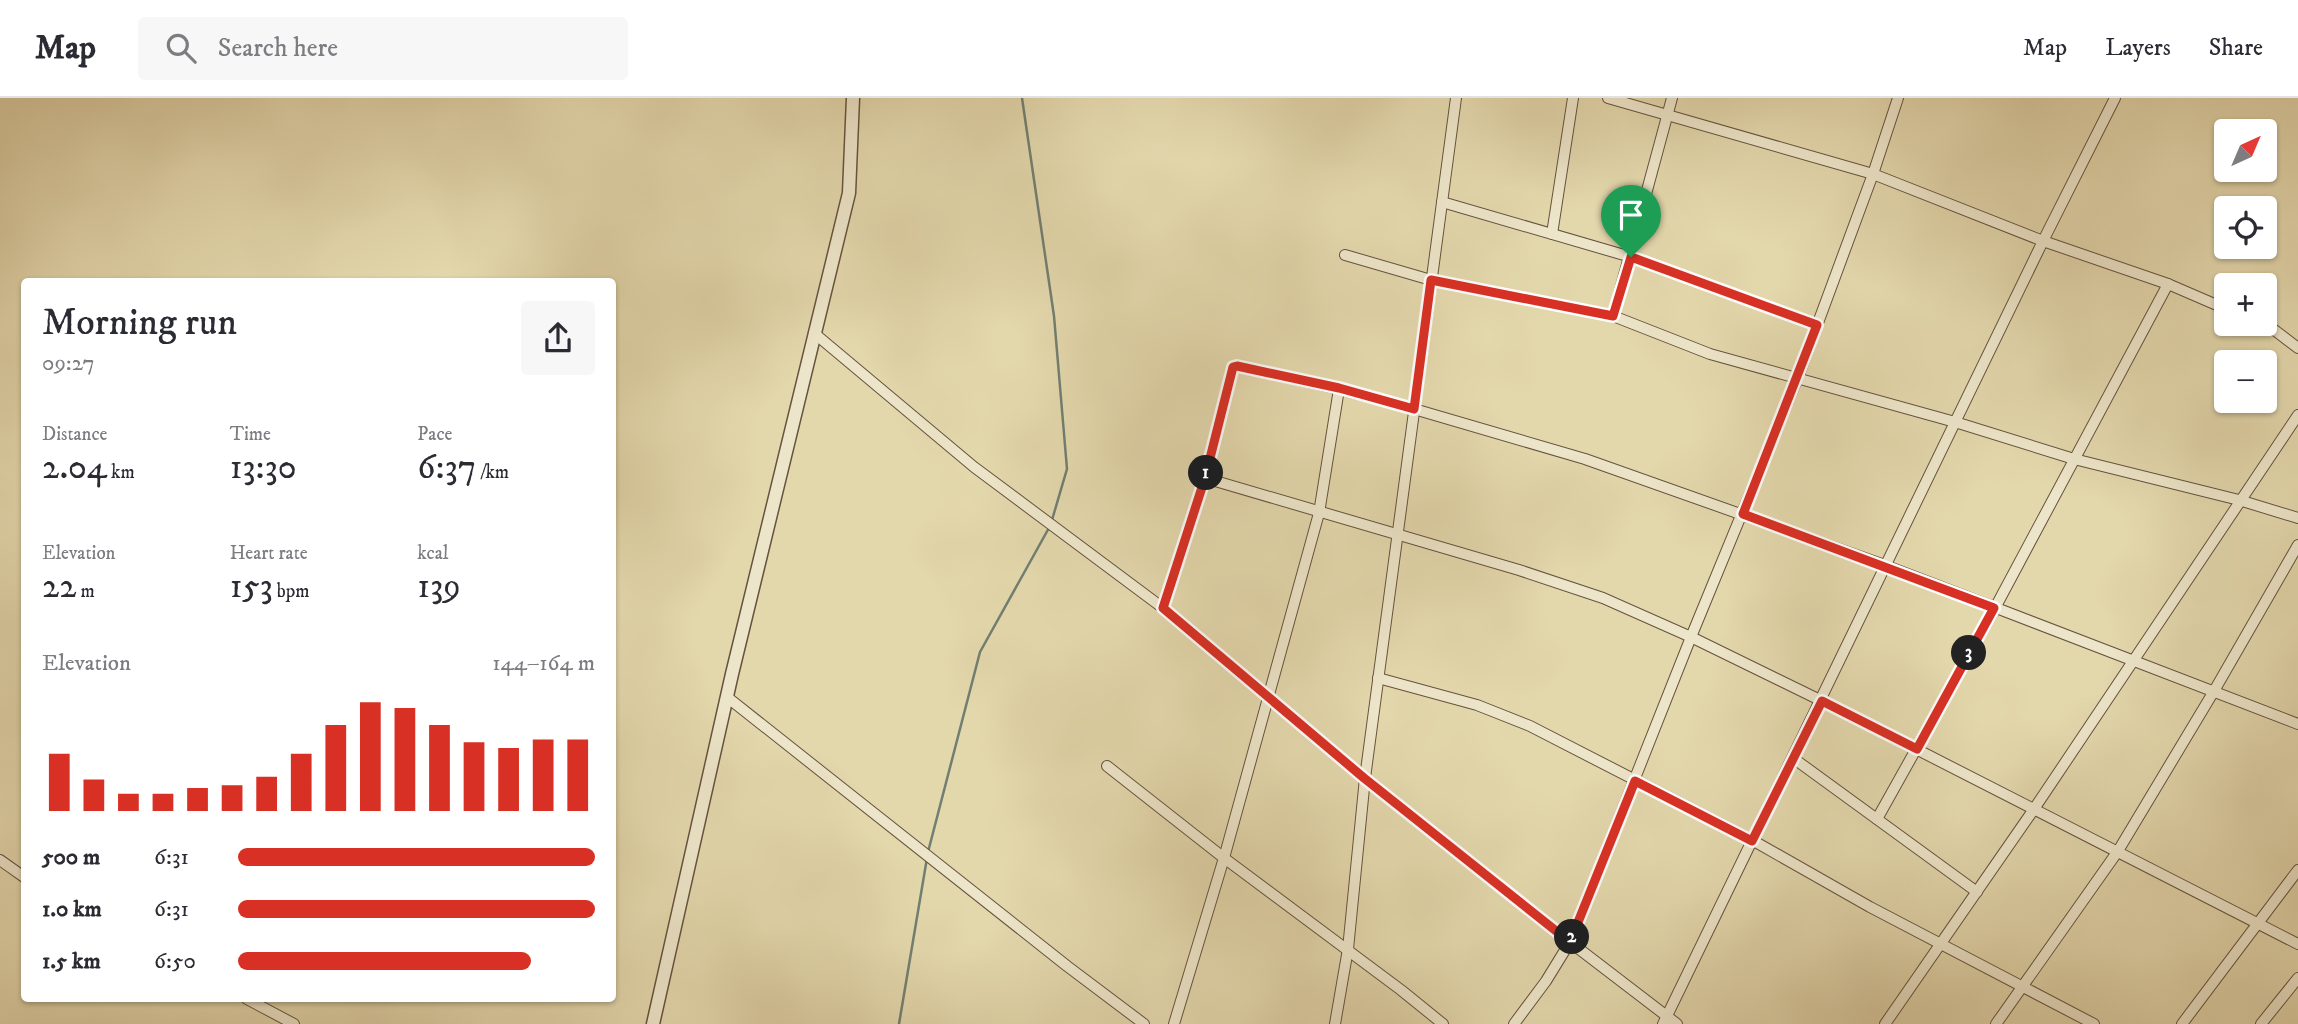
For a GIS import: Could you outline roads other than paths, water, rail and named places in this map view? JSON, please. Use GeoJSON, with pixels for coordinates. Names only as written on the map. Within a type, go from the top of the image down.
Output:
{"type":"FeatureCollection","features":[{"type":"Feature","properties":{"kind":"street"},"geometry":{"type":"LineString","coordinates":[[653,1024],[727,696],[849,193],[853,98]]}},
{"type":"Feature","properties":{"kind":"street"},"geometry":{"type":"LineString","coordinates":[[1335,1024],[1348,949],[1364,778],[1456,98]]}},
{"type":"Feature","properties":{"kind":"street"},"geometry":{"type":"LineString","coordinates":[[1552,234],[1573,98]]}},
{"type":"Feature","properties":{"kind":"street"},"geometry":{"type":"LineString","coordinates":[[1608,98],[1668,113],[1873,174],[2043,241],[2168,284],[2214,304]]}},
{"type":"Feature","properties":{"kind":"street"},"geometry":{"type":"LineString","coordinates":[[1613,316],[1672,98]]}},
{"type":"Feature","properties":{"kind":"street"},"geometry":{"type":"LineString","coordinates":[[1514,1024],[1546,981],[1570,942],[1798,377],[1873,174],[1898,98]]}},
{"type":"Feature","properties":{"kind":"street"},"geometry":{"type":"LineString","coordinates":[[1665,1020],[2115,98]]}},
{"type":"Feature","properties":{"kind":"street"},"geometry":{"type":"LineString","coordinates":[[1442,202],[1631,257],[1817,325]]}},
{"type":"Feature","properties":{"kind":"street"},"geometry":{"type":"LineString","coordinates":[[1345,254],[1431,280],[1613,316],[1710,354],[1955,422],[2074,459],[2239,500],[2298,518]]}},
{"type":"Feature","properties":{"kind":"street"},"geometry":{"type":"LineString","coordinates":[[1877,820],[2168,284]]}},
{"type":"Feature","properties":{"kind":"street"},"geometry":{"type":"LineString","coordinates":[[2277,332],[2298,348]]}},
{"type":"Feature","properties":{"kind":"street"},"geometry":{"type":"LineString","coordinates":[[814,333],[974,467],[1163,608],[1364,778],[1665,1020],[1677,1024]]}},
{"type":"Feature","properties":{"kind":"street"},"geometry":{"type":"LineString","coordinates":[[1163,608],[1205,478],[1233,367],[1237,366],[1339,388],[1585,459],[1887,566],[2298,724]]}},
{"type":"Feature","properties":{"kind":"street"},"geometry":{"type":"LineString","coordinates":[[1174,1024],[1224,858],[1319,513],[1339,388]]}},
{"type":"Feature","properties":{"kind":"street"},"geometry":{"type":"LineString","coordinates":[[1885,1024],[2034,809],[2298,415]]}},
{"type":"Feature","properties":{"kind":"street"},"geometry":{"type":"LineString","coordinates":[[1205,478],[1519,570],[1603,598],[1691,637],[1822,701],[2298,944]]}},
{"type":"Feature","properties":{"kind":"street"},"geometry":{"type":"LineString","coordinates":[[1996,1024],[2118,851],[2298,545]]}},
{"type":"Feature","properties":{"kind":"street"},"geometry":{"type":"LineString","coordinates":[[1378,678],[1477,705],[1530,726],[2094,1024]]}},
{"type":"Feature","properties":{"kind":"street"},"geometry":{"type":"LineString","coordinates":[[727,696],[1144,1024]]}},
{"type":"Feature","properties":{"kind":"street"},"geometry":{"type":"LineString","coordinates":[[1793,758],[1977,892]]}},
{"type":"Feature","properties":{"kind":"street"},"geometry":{"type":"LineString","coordinates":[[1108,766],[1224,858],[1348,949],[1443,1024]]}},
{"type":"Feature","properties":{"kind":"street"},"geometry":{"type":"LineString","coordinates":[[0,860],[21,875]]}},
{"type":"Feature","properties":{"kind":"street"},"geometry":{"type":"LineString","coordinates":[[2182,1024],[2260,924],[2298,870]]}},
{"type":"Feature","properties":{"kind":"street"},"geometry":{"type":"LineString","coordinates":[[2261,1024],[2298,978]]}},
{"type":"Feature","properties":{"kind":"street"},"geometry":{"type":"LineString","coordinates":[[253,1002],[293,1024]]}},
{"type":"Feature","properties":{"kind":"waterway"},"geometry":{"type":"LineString","coordinates":[[1022,98],[1054,316],[1067,469],[1052,520]]}},
{"type":"Feature","properties":{"kind":"waterway"},"geometry":{"type":"LineString","coordinates":[[928,852],[980,652],[1050,526]]}},
{"type":"Feature","properties":{"kind":"waterway"},"geometry":{"type":"LineString","coordinates":[[899,1024],[927,858]]}}]}
